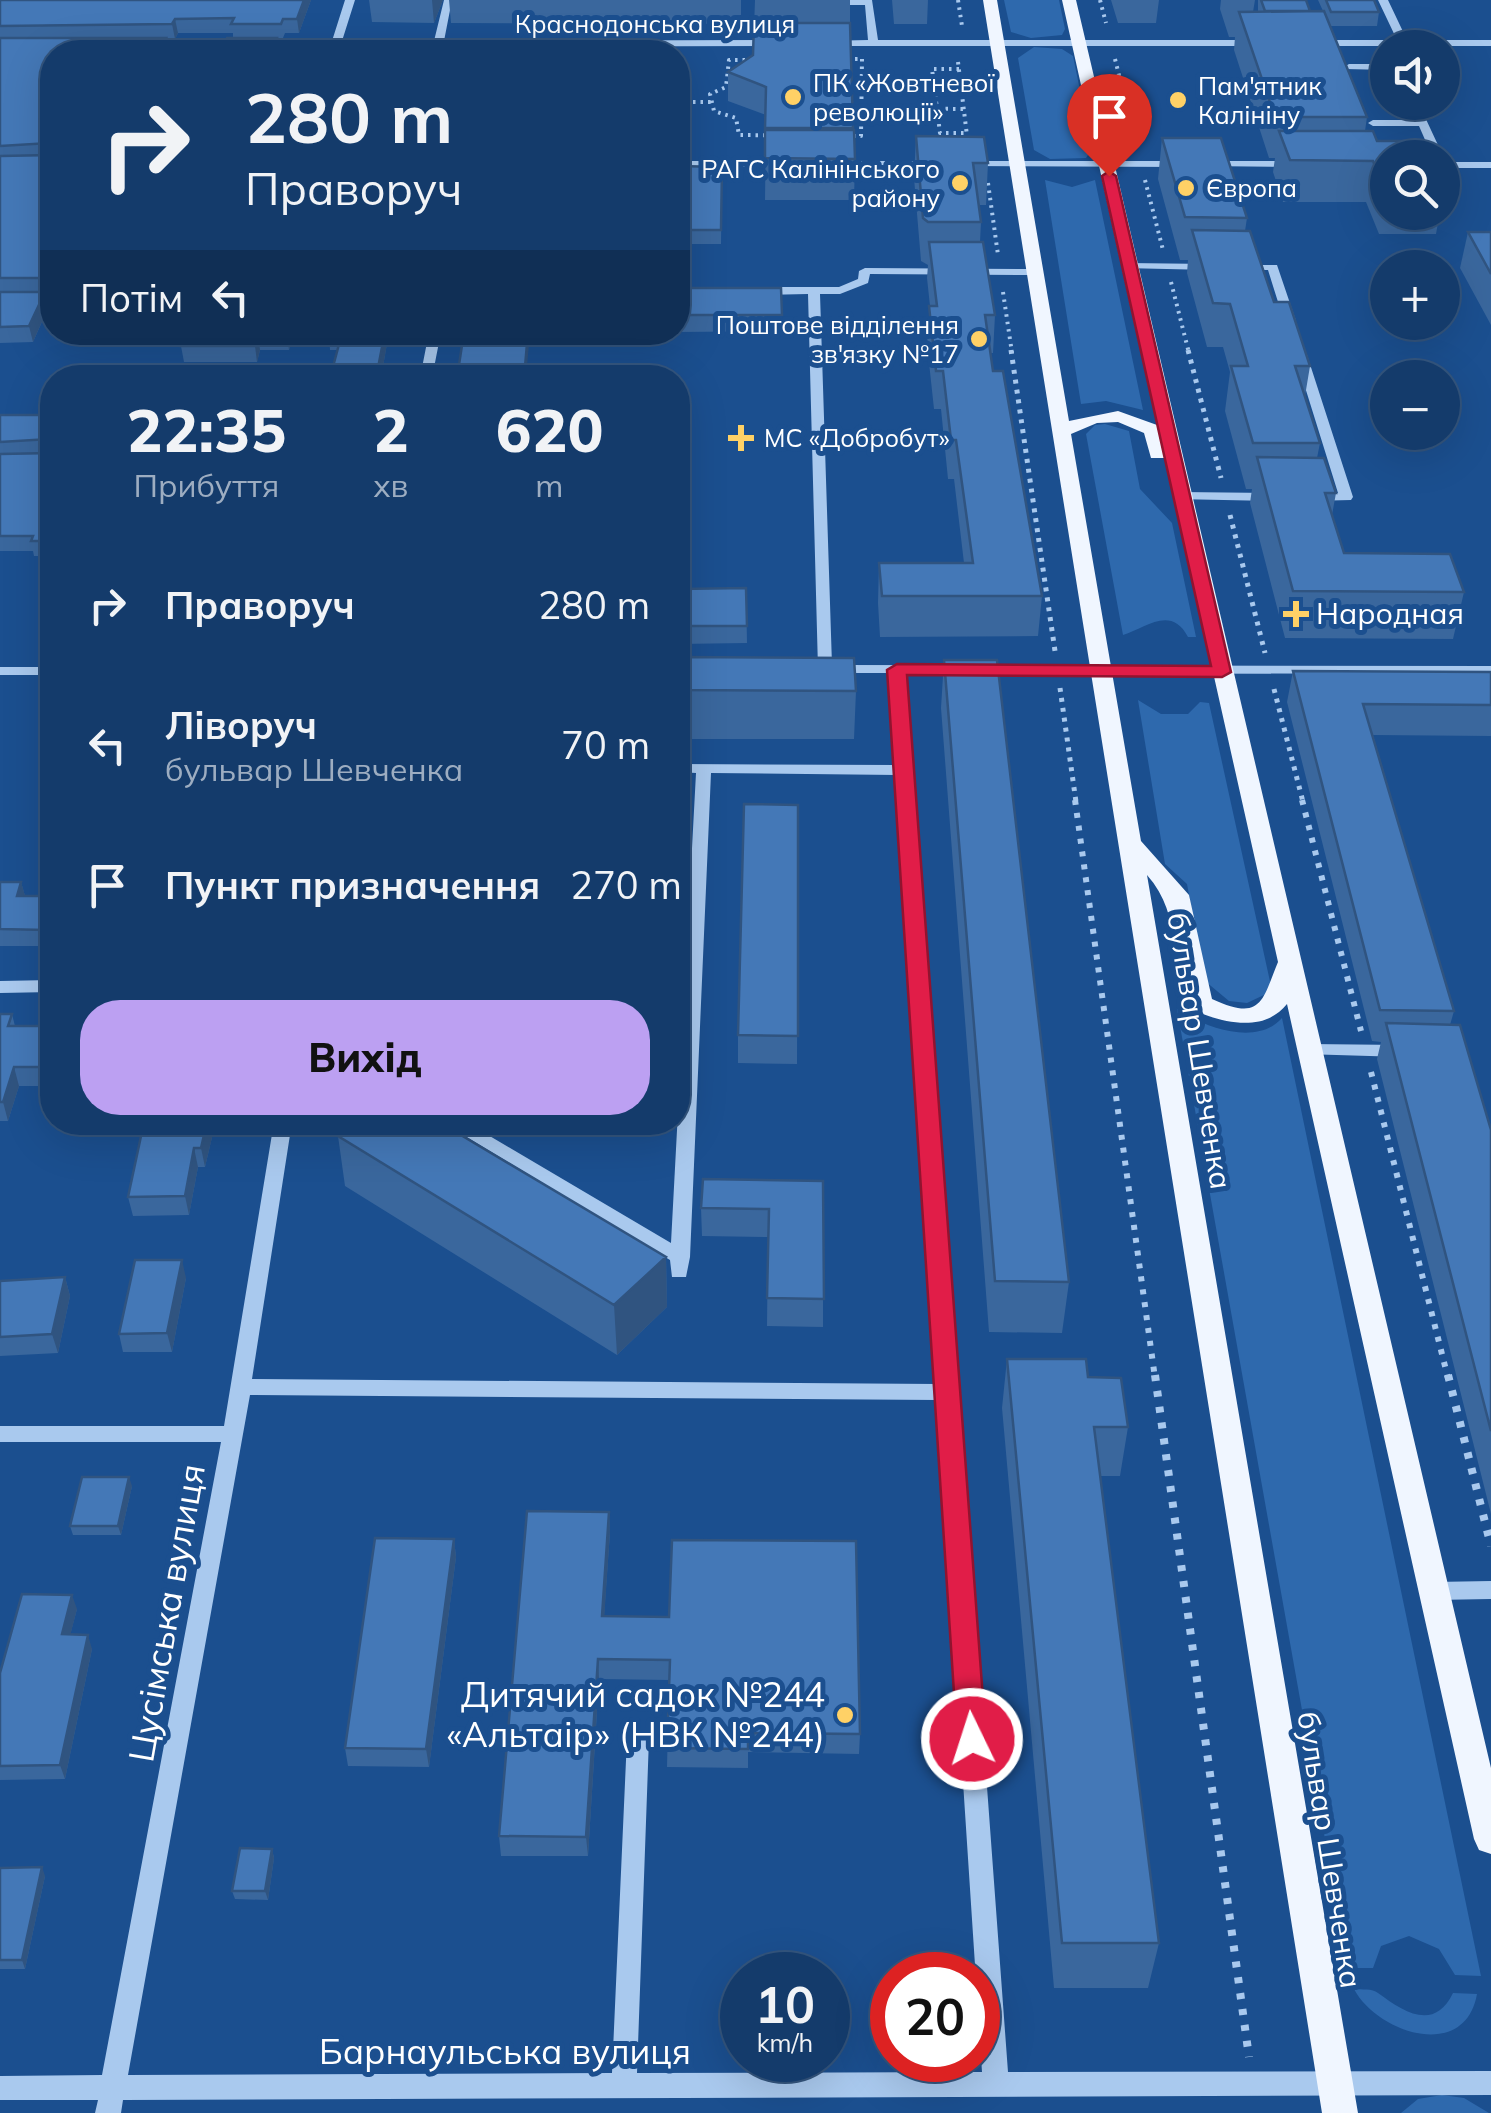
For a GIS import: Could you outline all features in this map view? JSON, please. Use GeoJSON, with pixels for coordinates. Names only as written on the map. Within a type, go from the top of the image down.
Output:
{"type":"FeatureCollection","features":[{"type":"Feature","properties":{"kind":"main road","name":"бульвар Шевченка"},"geometry":{"type":"LineString","coordinates":[[990,0],[1337,2099]]}},
{"type":"Feature","properties":{"kind":"main road"},"geometry":{"type":"LineString","coordinates":[[1069,0],[1491,1838]]}},
{"type":"Feature","properties":{"kind":"main road"},"geometry":{"type":"LineString","coordinates":[[1060,432],[1084,420],[1108,415],[1146,424],[1153,430],[1163,481],[1180,496]]}},
{"type":"Feature","properties":{"kind":"main road"},"geometry":{"type":"LineString","coordinates":[[1130,844],[1177,894],[1195,990],[1202,1004],[1237,1017],[1271,1007],[1279,998],[1289,962]]}},
{"type":"Feature","properties":{"kind":"street"},"geometry":{"type":"LineString","coordinates":[[337,40],[350,0]]}},
{"type":"Feature","properties":{"kind":"street"},"geometry":{"type":"LineString","coordinates":[[1383,0],[1397,30]]}},
{"type":"Feature","properties":{"kind":"street"},"geometry":{"type":"LineString","coordinates":[[439,40],[447,1],[485,2]]}},
{"type":"Feature","properties":{"kind":"street"},"geometry":{"type":"LineString","coordinates":[[811,2],[869,2],[873,43]]}},
{"type":"Feature","properties":{"kind":"street","name":"Краснодонська вулиця"},"geometry":{"type":"LineString","coordinates":[[818,43],[1261,43],[1256,28]]}},
{"type":"Feature","properties":{"kind":"street","name":"Краснодонська вулиця"},"geometry":{"type":"LineString","coordinates":[[690,45],[799,43]]}},
{"type":"Feature","properties":{"kind":"street"},"geometry":{"type":"LineString","coordinates":[[1296,43],[1370,45]]}},
{"type":"Feature","properties":{"kind":"street"},"geometry":{"type":"LineString","coordinates":[[1460,43],[1491,43]]}},
{"type":"Feature","properties":{"kind":"street"},"geometry":{"type":"LineString","coordinates":[[1348,67],[1370,67]]}},
{"type":"Feature","properties":{"kind":"street"},"geometry":{"type":"LineString","coordinates":[[1421,120],[1431,140]]}},
{"type":"Feature","properties":{"kind":"street"},"geometry":{"type":"LineString","coordinates":[[1373,123],[1423,124]]}},
{"type":"Feature","properties":{"kind":"street"},"geometry":{"type":"LineString","coordinates":[[690,164],[794,164]]}},
{"type":"Feature","properties":{"kind":"street"},"geometry":{"type":"LineString","coordinates":[[814,164],[1312,164]]}},
{"type":"Feature","properties":{"kind":"street"},"geometry":{"type":"LineString","coordinates":[[1460,164],[1491,165]]}},
{"type":"Feature","properties":{"kind":"street"},"geometry":{"type":"LineString","coordinates":[[1127,266],[1273,267],[1346,497],[1180,496]]}},
{"type":"Feature","properties":{"kind":"street"},"geometry":{"type":"LineString","coordinates":[[736,291],[814,291],[856,286],[864,281],[865,271],[1034,272]]}},
{"type":"Feature","properties":{"kind":"street"},"geometry":{"type":"LineString","coordinates":[[814,291],[825,669]]}},
{"type":"Feature","properties":{"kind":"street"},"geometry":{"type":"LineString","coordinates":[[0,301],[40,300]]}},
{"type":"Feature","properties":{"kind":"street"},"geometry":{"type":"LineString","coordinates":[[807,669],[1491,670]]}},
{"type":"Feature","properties":{"kind":"street"},"geometry":{"type":"LineString","coordinates":[[897,670],[996,2086]]}},
{"type":"Feature","properties":{"kind":"street"},"geometry":{"type":"LineString","coordinates":[[0,671],[40,671]]}},
{"type":"Feature","properties":{"kind":"street"},"geometry":{"type":"LineString","coordinates":[[690,768],[904,770]]}},
{"type":"Feature","properties":{"kind":"street"},"geometry":{"type":"LineString","coordinates":[[690,965],[704,769]]}},
{"type":"Feature","properties":{"kind":"street"},"geometry":{"type":"LineString","coordinates":[[0,987],[40,986]]}},
{"type":"Feature","properties":{"kind":"street"},"geometry":{"type":"LineString","coordinates":[[1309,1050],[1423,1051]]}},
{"type":"Feature","properties":{"kind":"street","name":"Цусімська вулиця"},"geometry":{"type":"LineString","coordinates":[[111,2101],[233,1434],[281,1135]]}},
{"type":"Feature","properties":{"kind":"street"},"geometry":{"type":"LineString","coordinates":[[473,1135],[680,1265],[682,1135]]}},
{"type":"Feature","properties":{"kind":"street"},"geometry":{"type":"LineString","coordinates":[[241,1387],[947,1392]]}},
{"type":"Feature","properties":{"kind":"street"},"geometry":{"type":"LineString","coordinates":[[0,1434],[233,1434]]}},
{"type":"Feature","properties":{"kind":"street"},"geometry":{"type":"LineString","coordinates":[[1434,1591],[1491,1590]]}},
{"type":"Feature","properties":{"kind":"street"},"geometry":{"type":"LineString","coordinates":[[624,2087],[638,1738]]}},
{"type":"Feature","properties":{"kind":"street","name":"Барнаульська вулиця"},"geometry":{"type":"LineString","coordinates":[[0,2088],[111,2101],[624,2087],[1252,2086],[1337,2099],[1491,2083]]}},
{"type":"Feature","properties":{"kind":"path"},"geometry":{"type":"LineString","coordinates":[[1100,0],[1491,1546]]}},
{"type":"Feature","properties":{"kind":"path"},"geometry":{"type":"LineString","coordinates":[[862,58],[862,89],[861,136],[738,135],[736,118],[714,111],[710,94],[726,87],[729,60],[862,58]]}},
{"type":"Feature","properties":{"kind":"path"},"geometry":{"type":"LineString","coordinates":[[959,70],[932,69],[940,132],[966,133]]}},
{"type":"Feature","properties":{"kind":"path"},"geometry":{"type":"LineString","coordinates":[[862,89],[961,88],[970,172],[987,176],[1252,2086]]}},
{"type":"Feature","properties":{"kind":"path"},"geometry":{"type":"LineString","coordinates":[[690,102],[712,102]]}},
{"type":"Feature","properties":{"kind":"path"},"geometry":{"type":"LineString","coordinates":[[863,108],[963,109]]}},
{"type":"Feature","properties":{"kind":"path"},"geometry":{"type":"LineString","coordinates":[[1441,1348],[1458,1348]]}},
{"type":"Feature","properties":{"kind":"shaded area"},"geometry":{"type":"Polygon","coordinates":[[[1004,0],[1059,0],[1065,29],[1062,35],[1031,38],[1011,32],[1004,0]]]}},
{"type":"Feature","properties":{"kind":"shaded area"},"geometry":{"type":"Polygon","coordinates":[[[1034,47],[1062,49],[1073,56],[1092,149],[1086,158],[1050,159],[1034,150],[1018,58],[1034,47]]]}},
{"type":"Feature","properties":{"kind":"shaded area"},"geometry":{"type":"Polygon","coordinates":[[[1045,180],[1072,187],[1095,180],[1143,410],[1106,401],[1081,404],[1045,180]]]}},
{"type":"Feature","properties":{"kind":"shaded area"},"geometry":{"type":"Polygon","coordinates":[[[1095,425],[1129,431],[1140,489],[1172,523],[1196,637],[1188,637],[1181,627],[1166,620],[1123,635],[1086,434],[1095,425]]]}},
{"type":"Feature","properties":{"kind":"shaded area"},"geometry":{"type":"Polygon","coordinates":[[[1138,700],[1161,714],[1188,714],[1200,702],[1209,703],[1271,986],[1266,994],[1247,1003],[1229,1001],[1205,981],[1187,884],[1165,864],[1138,700]]]}},
{"type":"Feature","properties":{"kind":"shaded area"},"geometry":{"type":"Polygon","coordinates":[[[1177,1009],[1215,1027],[1245,1033],[1271,1027],[1282,1018],[1481,1976],[1455,1975],[1439,1949],[1409,1936],[1381,1946],[1373,1968],[1348,1968],[1177,1009]]]}},
{"type":"Feature","properties":{"kind":"shaded area"},"geometry":{"type":"Polygon","coordinates":[[[1354,1989],[1373,1990],[1418,2015],[1437,2012],[1453,1993],[1477,1994],[1469,2015],[1456,2028],[1439,2034],[1420,2034],[1381,2018],[1354,1989]]]}},
{"type":"Feature","properties":{"kind":"shaded area"},"geometry":{"type":"Polygon","coordinates":[[[1442,2095],[1464,2098],[1489,2113],[1401,2113],[1418,2099],[1442,2095]]]}},
{"type":"Feature","properties":{"kind":"building"},"geometry":{"type":"Polygon","coordinates":[[[0,0],[304,0],[297,19],[283,19],[281,24],[231,24],[234,18],[175,19],[172,24],[0,26],[0,0]]]}},
{"type":"Feature","properties":{"kind":"building"},"geometry":{"type":"Polygon","coordinates":[[[1261,0],[1306,0],[1310,11],[1265,11],[1261,0]]]}},
{"type":"Feature","properties":{"kind":"building"},"geometry":{"type":"Polygon","coordinates":[[[1326,0],[1374,0],[1379,12],[1331,12],[1326,0]]]}},
{"type":"Feature","properties":{"kind":"building"},"geometry":{"type":"Polygon","coordinates":[[[1324,11],[1367,117],[1275,117],[1239,12],[1324,11]]]}},
{"type":"Feature","properties":{"kind":"building"},"geometry":{"type":"Polygon","coordinates":[[[754,23],[850,23],[853,128],[765,128],[766,87],[728,72],[753,55],[754,23]]]}},
{"type":"Feature","properties":{"kind":"building"},"geometry":{"type":"Polygon","coordinates":[[[0,38],[166,38],[40,40],[40,144],[0,146],[0,38]]]}},
{"type":"Feature","properties":{"kind":"building"},"geometry":{"type":"Polygon","coordinates":[[[227,38],[277,38],[276,40],[227,38]]]}},
{"type":"Feature","properties":{"kind":"building"},"geometry":{"type":"Polygon","coordinates":[[[765,130],[854,130],[855,159],[765,158],[765,130]]]}},
{"type":"Feature","properties":{"kind":"building"},"geometry":{"type":"Polygon","coordinates":[[[1279,131],[1373,131],[1377,140],[1370,140],[1370,161],[1290,160],[1279,131]]]}},
{"type":"Feature","properties":{"kind":"building"},"geometry":{"type":"Polygon","coordinates":[[[916,136],[984,137],[988,163],[973,163],[981,222],[928,222],[923,218],[916,136]]]}},
{"type":"Feature","properties":{"kind":"building"},"geometry":{"type":"Polygon","coordinates":[[[1162,138],[1221,138],[1247,218],[1185,217],[1162,138]]]}},
{"type":"Feature","properties":{"kind":"building"},"geometry":{"type":"Polygon","coordinates":[[[40,155],[40,278],[0,278],[0,156],[40,155]]]}},
{"type":"Feature","properties":{"kind":"building"},"geometry":{"type":"Polygon","coordinates":[[[690,166],[722,167],[721,230],[690,230],[690,166]]]}},
{"type":"Feature","properties":{"kind":"building"},"geometry":{"type":"Polygon","coordinates":[[[1192,230],[1250,231],[1274,302],[1289,302],[1310,366],[1295,366],[1320,443],[1253,443],[1231,366],[1248,366],[1230,304],[1213,303],[1192,230]]]}},
{"type":"Feature","properties":{"kind":"building"},"geometry":{"type":"Polygon","coordinates":[[[1468,232],[1491,232],[1491,274],[1468,232]]]}},
{"type":"Feature","properties":{"kind":"building"},"geometry":{"type":"Polygon","coordinates":[[[929,242],[983,242],[995,315],[985,315],[993,371],[1003,371],[1042,596],[882,596],[879,563],[973,563],[943,371],[936,371],[929,306],[937,306],[929,242]]]}},
{"type":"Feature","properties":{"kind":"building"},"geometry":{"type":"Polygon","coordinates":[[[690,288],[781,288],[782,315],[690,315],[690,288]]]}},
{"type":"Feature","properties":{"kind":"building"},"geometry":{"type":"Polygon","coordinates":[[[0,292],[40,292],[40,303],[29,326],[0,327],[0,292]]]}},
{"type":"Feature","properties":{"kind":"building"},"geometry":{"type":"Polygon","coordinates":[[[181,345],[255,345],[255,346],[181,345]]]}},
{"type":"Feature","properties":{"kind":"building"},"geometry":{"type":"Polygon","coordinates":[[[339,345],[382,345],[379,365],[333,365],[339,345]]]}},
{"type":"Feature","properties":{"kind":"building"},"geometry":{"type":"Polygon","coordinates":[[[462,345],[527,345],[525,365],[459,365],[462,345]]]}},
{"type":"Feature","properties":{"kind":"building"},"geometry":{"type":"Polygon","coordinates":[[[0,415],[40,415],[40,440],[0,442],[0,415]]]}},
{"type":"Feature","properties":{"kind":"building"},"geometry":{"type":"Polygon","coordinates":[[[40,453],[40,541],[31,541],[33,536],[0,536],[0,454],[40,453]]]}},
{"type":"Feature","properties":{"kind":"building"},"geometry":{"type":"Polygon","coordinates":[[[1257,457],[1324,458],[1336,493],[1325,493],[1344,553],[1450,554],[1464,592],[1293,591],[1257,457]]]}},
{"type":"Feature","properties":{"kind":"building"},"geometry":{"type":"Polygon","coordinates":[[[746,588],[747,626],[690,626],[690,589],[746,588]]]}},
{"type":"Feature","properties":{"kind":"building"},"geometry":{"type":"Polygon","coordinates":[[[690,657],[854,658],[856,691],[690,690],[690,657]]]}},
{"type":"Feature","properties":{"kind":"building"},"geometry":{"type":"Polygon","coordinates":[[[944,660],[997,660],[1069,1282],[995,1281],[944,660]]]}},
{"type":"Feature","properties":{"kind":"building"},"geometry":{"type":"Polygon","coordinates":[[[1293,671],[1491,672],[1491,705],[1363,704],[1454,1011],[1380,1010],[1293,671]]]}},
{"type":"Feature","properties":{"kind":"building"},"geometry":{"type":"Polygon","coordinates":[[[744,804],[798,805],[798,1036],[738,1035],[744,804]]]}},
{"type":"Feature","properties":{"kind":"building"},"geometry":{"type":"Polygon","coordinates":[[[0,882],[21,882],[17,896],[40,896],[40,930],[0,929],[0,882]]]}},
{"type":"Feature","properties":{"kind":"building"},"geometry":{"type":"Polygon","coordinates":[[[0,1014],[12,1014],[8,1026],[40,1026],[40,1067],[14,1067],[0,1102],[0,1014]]]}},
{"type":"Feature","properties":{"kind":"building"},"geometry":{"type":"Polygon","coordinates":[[[1386,1023],[1460,1025],[1491,1130],[1491,1431],[1386,1023]]]}},
{"type":"Feature","properties":{"kind":"building"},"geometry":{"type":"Polygon","coordinates":[[[141,1135],[204,1135],[201,1148],[194,1148],[185,1196],[128,1197],[141,1135]]]}},
{"type":"Feature","properties":{"kind":"building"},"geometry":{"type":"Polygon","coordinates":[[[461,1135],[666,1257],[614,1305],[338,1136],[461,1135]]]}},
{"type":"Feature","properties":{"kind":"building"},"geometry":{"type":"Polygon","coordinates":[[[703,1179],[823,1181],[824,1299],[767,1298],[769,1209],[701,1208],[703,1179]]]}},
{"type":"Feature","properties":{"kind":"building"},"geometry":{"type":"Polygon","coordinates":[[[135,1260],[182,1260],[167,1333],[119,1334],[135,1260]]]}},
{"type":"Feature","properties":{"kind":"building"},"geometry":{"type":"Polygon","coordinates":[[[65,1277],[52,1334],[0,1337],[0,1281],[65,1277]]]}},
{"type":"Feature","properties":{"kind":"building"},"geometry":{"type":"Polygon","coordinates":[[[1007,1359],[1086,1359],[1088,1377],[1121,1378],[1128,1427],[1094,1427],[1159,1943],[1062,1943],[1007,1359]]]}},
{"type":"Feature","properties":{"kind":"building"},"geometry":{"type":"Polygon","coordinates":[[[82,1477],[129,1477],[118,1526],[70,1526],[82,1477]]]}},
{"type":"Feature","properties":{"kind":"building"},"geometry":{"type":"Polygon","coordinates":[[[527,1511],[609,1512],[602,1616],[669,1617],[672,1540],[856,1541],[860,1734],[748,1733],[748,1749],[667,1748],[670,1660],[598,1659],[586,1837],[499,1836],[527,1511]]]}},
{"type":"Feature","properties":{"kind":"building"},"geometry":{"type":"Polygon","coordinates":[[[375,1538],[454,1539],[426,1749],[345,1748],[375,1538]]]}},
{"type":"Feature","properties":{"kind":"building"},"geometry":{"type":"Polygon","coordinates":[[[22,1594],[72,1595],[62,1634],[88,1635],[60,1765],[0,1766],[0,1673],[22,1594]]]}},
{"type":"Feature","properties":{"kind":"building"},"geometry":{"type":"Polygon","coordinates":[[[240,1848],[272,1849],[265,1891],[232,1891],[240,1848]]]}},
{"type":"Feature","properties":{"kind":"building"},"geometry":{"type":"Polygon","coordinates":[[[42,1867],[22,1960],[0,1960],[0,1868],[42,1867]]]}},
{"type":"Feature","properties":{"kind":"place","name":"ПК «Жовтневої революції»"},"geometry":{"type":"Point","coordinates":[793,97]}},
{"type":"Feature","properties":{"kind":"place","name":"Пам'ятник Калініну"},"geometry":{"type":"Point","coordinates":[1178,100]}},
{"type":"Feature","properties":{"kind":"place","name":"РАГС Калінінського району"},"geometry":{"type":"Point","coordinates":[960,183]}},
{"type":"Feature","properties":{"kind":"place","name":"Європа"},"geometry":{"type":"Point","coordinates":[1186,188]}},
{"type":"Feature","properties":{"kind":"place","name":"Поштове відділення зв'язку №17"},"geometry":{"type":"Point","coordinates":[979,339]}},
{"type":"Feature","properties":{"kind":"place","name":"МС «Добробут»"},"geometry":{"type":"Point","coordinates":[741,438]}},
{"type":"Feature","properties":{"kind":"place","name":"Народная"},"geometry":{"type":"Point","coordinates":[1296,614]}},
{"type":"Feature","properties":{"kind":"place","name":"Дитячий садок №244 «Альтаір» (НВК №244)"},"geometry":{"type":"Point","coordinates":[845,1715]}},
{"type":"Feature","properties":{"kind":"route"},"geometry":{"type":"LineString","coordinates":[[972,1739],[897,670],[1222,672],[1109,176]]}}]}
